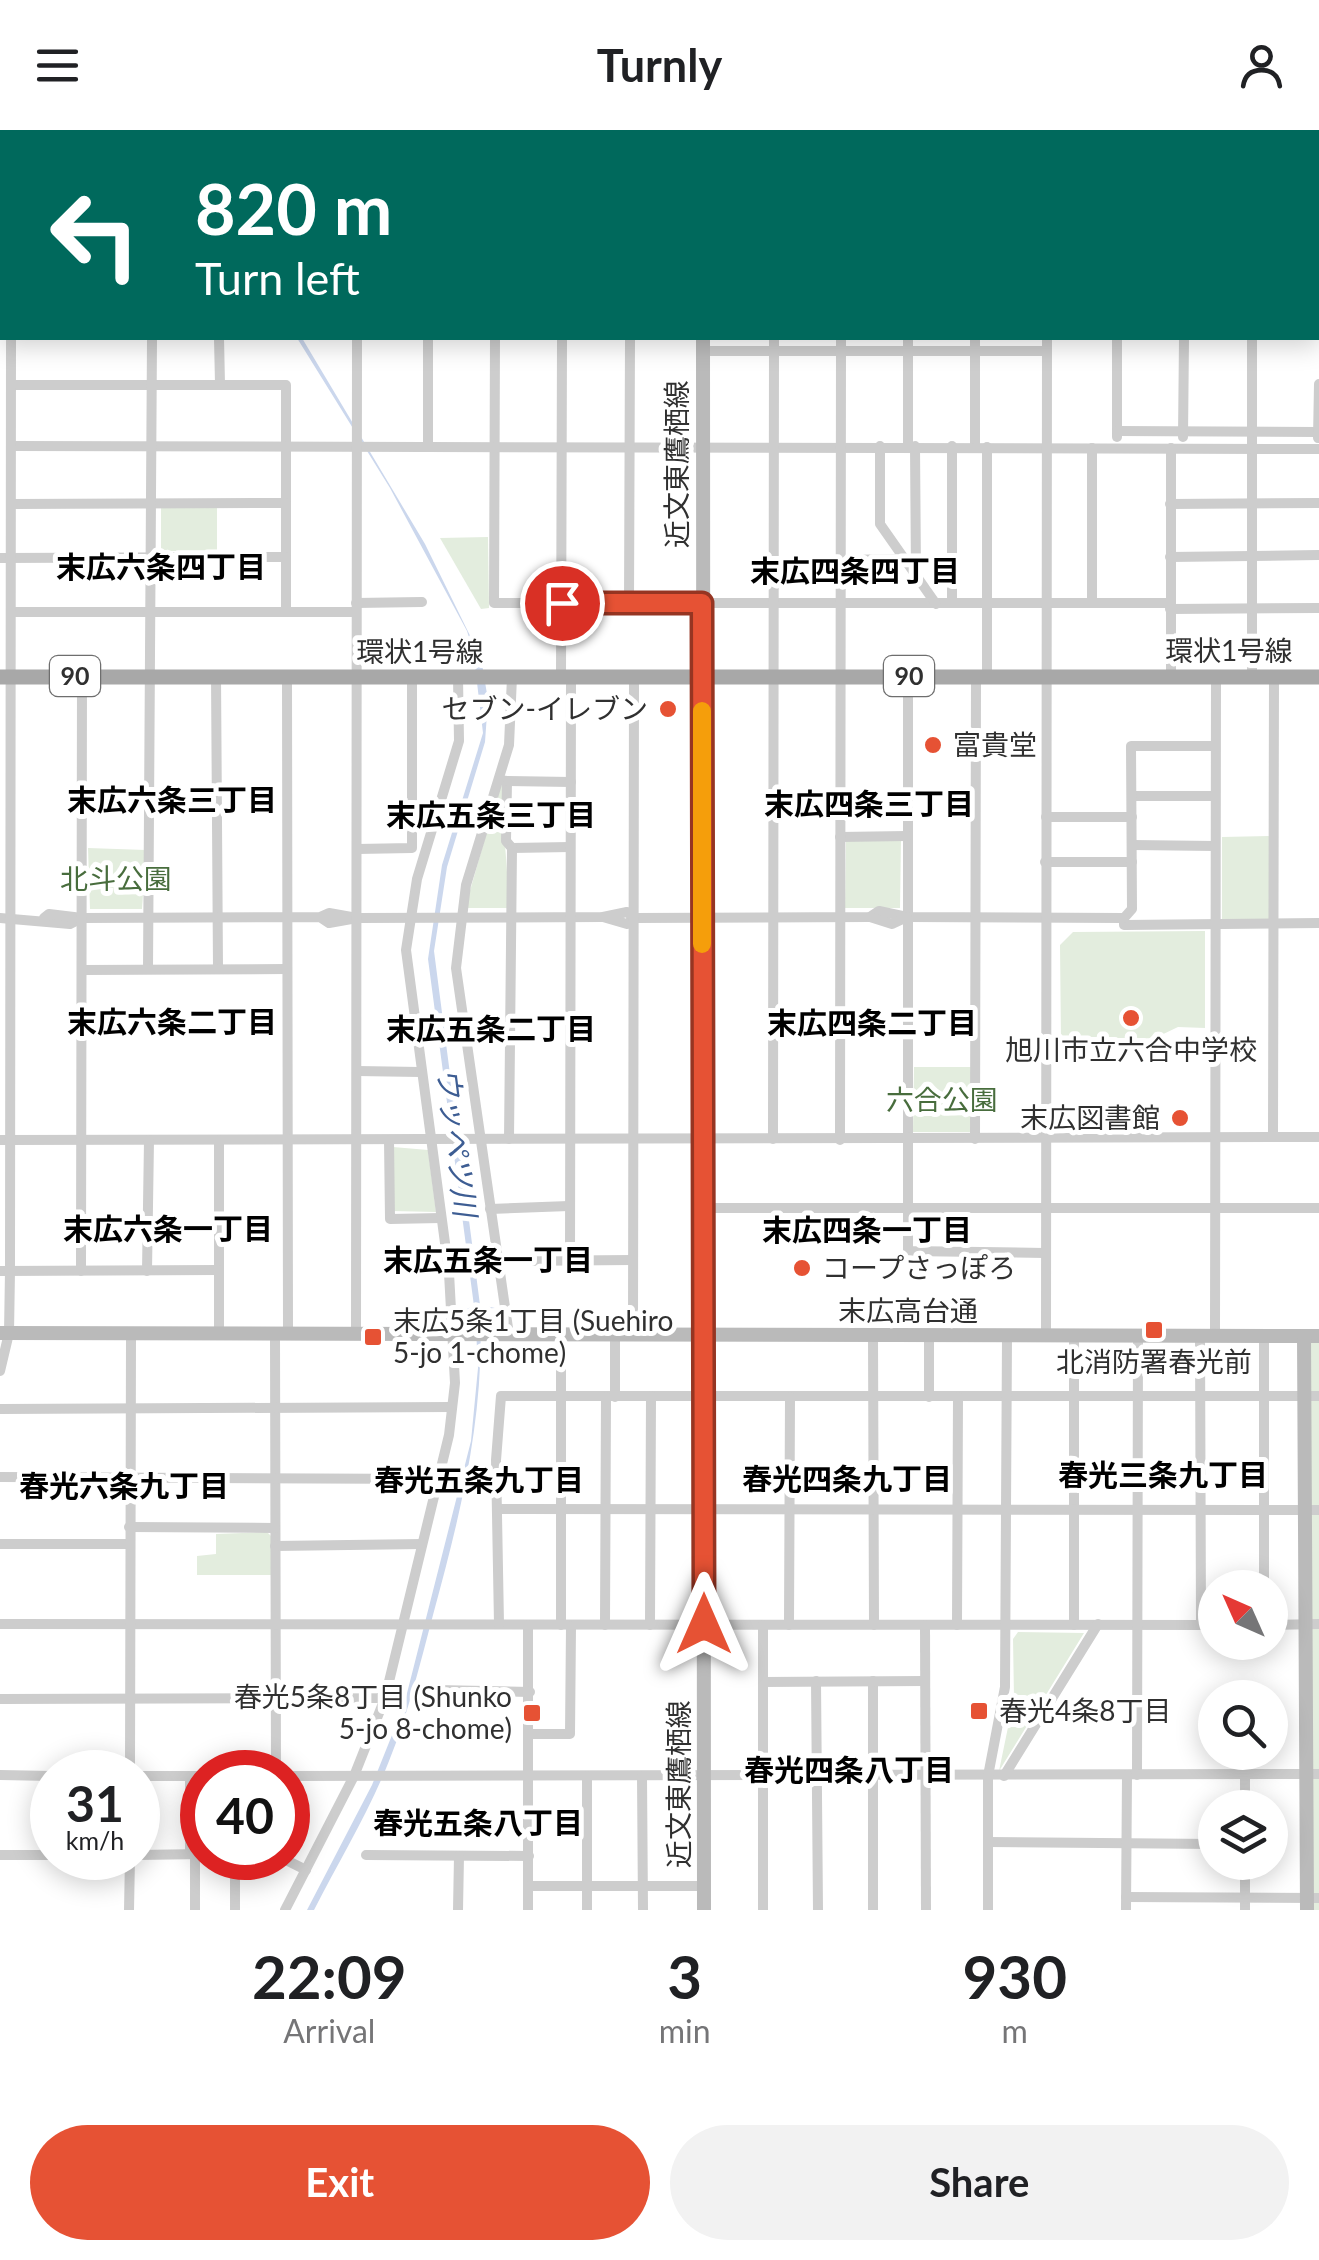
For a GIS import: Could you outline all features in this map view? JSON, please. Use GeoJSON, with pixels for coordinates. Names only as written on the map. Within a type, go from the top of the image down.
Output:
{"type":"FeatureCollection","features":[{"type":"Feature","properties":{"kind":"main road","name":"環状1号線"},"geometry":{"type":"LineString","coordinates":[[5,677],[1319,676]]}},
{"type":"Feature","properties":{"kind":"street"},"geometry":{"type":"LineString","coordinates":[[0,1371],[5,1272],[5,677],[11,446],[11,385],[6,372],[11,340]]}},
{"type":"Feature","properties":{"kind":"street"},"geometry":{"type":"LineString","coordinates":[[148,970],[152,340]]}},
{"type":"Feature","properties":{"kind":"street"},"geometry":{"type":"LineString","coordinates":[[219,340],[220,384]]}},
{"type":"Feature","properties":{"kind":"street"},"geometry":{"type":"LineString","coordinates":[[356,1335],[357,468],[350,446],[357,340]]}},
{"type":"Feature","properties":{"kind":"street"},"geometry":{"type":"LineString","coordinates":[[428,340],[428,447]]}},
{"type":"Feature","properties":{"kind":"street"},"geometry":{"type":"LineString","coordinates":[[495,340],[494,602],[1092,603],[1319,608]]}},
{"type":"Feature","properties":{"kind":"street"},"geometry":{"type":"LineString","coordinates":[[562,340],[562,603],[571,782],[570,1260]]}},
{"type":"Feature","properties":{"kind":"street"},"geometry":{"type":"LineString","coordinates":[[629,604],[630,340]]}},
{"type":"Feature","properties":{"kind":"street"},"geometry":{"type":"LineString","coordinates":[[773,1139],[774,340]]}},
{"type":"Feature","properties":{"kind":"street"},"geometry":{"type":"LineString","coordinates":[[840,1140],[841,340]]}},
{"type":"Feature","properties":{"kind":"street"},"geometry":{"type":"LineString","coordinates":[[908,340],[916,575]]}},
{"type":"Feature","properties":{"kind":"street"},"geometry":{"type":"LineString","coordinates":[[975,340],[987,604],[975,917],[976,1139]]}},
{"type":"Feature","properties":{"kind":"street"},"geometry":{"type":"LineString","coordinates":[[1046,1336],[1047,340]]}},
{"type":"Feature","properties":{"kind":"street"},"geometry":{"type":"LineString","coordinates":[[1117,340],[1118,448]]}},
{"type":"Feature","properties":{"kind":"street"},"geometry":{"type":"LineString","coordinates":[[1171,676],[1170,504],[1177,448],[1183,432],[1184,340]]}},
{"type":"Feature","properties":{"kind":"street"},"geometry":{"type":"LineString","coordinates":[[1252,340],[1252,676]]}},
{"type":"Feature","properties":{"kind":"street"},"geometry":{"type":"LineString","coordinates":[[703,344],[774,351],[1047,351]]}},
{"type":"Feature","properties":{"kind":"street","name":"近文東鷹栖線"},"geometry":{"type":"LineString","coordinates":[[703,344],[704,1910]]}},
{"type":"Feature","properties":{"kind":"street"},"geometry":{"type":"LineString","coordinates":[[11,446],[1319,448],[1319,384]]}},
{"type":"Feature","properties":{"kind":"street"},"geometry":{"type":"LineString","coordinates":[[11,385],[286,385],[286,612]]}},
{"type":"Feature","properties":{"kind":"street"},"geometry":{"type":"LineString","coordinates":[[1117,431],[1319,432]]}},
{"type":"Feature","properties":{"kind":"street"},"geometry":{"type":"LineString","coordinates":[[880,446],[880,524],[936,604]]}},
{"type":"Feature","properties":{"kind":"street"},"geometry":{"type":"LineString","coordinates":[[952,446],[952,603]]}},
{"type":"Feature","properties":{"kind":"street"},"geometry":{"type":"LineString","coordinates":[[1092,448],[1092,603]]}},
{"type":"Feature","properties":{"kind":"street"},"geometry":{"type":"LineString","coordinates":[[7,501],[286,503]]}},
{"type":"Feature","properties":{"kind":"street"},"geometry":{"type":"LineString","coordinates":[[1170,504],[1319,503]]}},
{"type":"Feature","properties":{"kind":"street"},"geometry":{"type":"LineString","coordinates":[[1170,557],[1319,555]]}},
{"type":"Feature","properties":{"kind":"street"},"geometry":{"type":"LineString","coordinates":[[6,558],[286,557]]}},
{"type":"Feature","properties":{"kind":"street"},"geometry":{"type":"LineString","coordinates":[[840,560],[904,559]]}},
{"type":"Feature","properties":{"kind":"street"},"geometry":{"type":"LineString","coordinates":[[7,610],[286,612],[422,602]]}},
{"type":"Feature","properties":{"kind":"street"},"geometry":{"type":"LineString","coordinates":[[81,1271],[82,676]]}},
{"type":"Feature","properties":{"kind":"street"},"geometry":{"type":"LineString","coordinates":[[216,676],[218,969]]}},
{"type":"Feature","properties":{"kind":"street"},"geometry":{"type":"LineString","coordinates":[[276,1750],[275,1410],[288,1140],[286,676]]}},
{"type":"Feature","properties":{"kind":"street"},"geometry":{"type":"LineString","coordinates":[[412,676],[412,848]]}},
{"type":"Feature","properties":{"kind":"street"},"geometry":{"type":"LineString","coordinates":[[908,676],[908,1251],[1046,1253]]}},
{"type":"Feature","properties":{"kind":"street"},"geometry":{"type":"LineString","coordinates":[[1201,1570],[1201,1397],[1214,1208],[1216,676]]}},
{"type":"Feature","properties":{"kind":"street"},"geometry":{"type":"LineString","coordinates":[[1273,1136],[1274,676]]}},
{"type":"Feature","properties":{"kind":"street"},"geometry":{"type":"LineString","coordinates":[[310,1863],[358,1776],[385,1698],[407,1624],[452,1407],[459,1335],[441,1218],[434,1139],[407,984],[426,848],[459,741],[462,677]]}},
{"type":"Feature","properties":{"kind":"street"},"geometry":{"type":"LineString","coordinates":[[503,1335],[498,1261],[476,1139],[456,968],[457,917],[503,780],[509,745],[506,677]]}},
{"type":"Feature","properties":{"kind":"street"},"geometry":{"type":"LineString","coordinates":[[633,1335],[634,677]]}},
{"type":"Feature","properties":{"kind":"street"},"geometry":{"type":"LineString","coordinates":[[1215,746],[1132,746],[1132,909],[1124,918],[1124,925],[1319,923]]}},
{"type":"Feature","properties":{"kind":"street"},"geometry":{"type":"LineString","coordinates":[[503,780],[571,782]]}},
{"type":"Feature","properties":{"kind":"street"},"geometry":{"type":"LineString","coordinates":[[503,780],[506,842],[512,848],[570,847]]}},
{"type":"Feature","properties":{"kind":"street"},"geometry":{"type":"LineString","coordinates":[[1132,796],[1214,796]]}},
{"type":"Feature","properties":{"kind":"street"},"geometry":{"type":"LineString","coordinates":[[1046,817],[1132,817]]}},
{"type":"Feature","properties":{"kind":"street"},"geometry":{"type":"LineString","coordinates":[[840,837],[907,836]]}},
{"type":"Feature","properties":{"kind":"street"},"geometry":{"type":"LineString","coordinates":[[1132,845],[1215,846]]}},
{"type":"Feature","properties":{"kind":"street"},"geometry":{"type":"LineString","coordinates":[[357,849],[426,848]]}},
{"type":"Feature","properties":{"kind":"street"},"geometry":{"type":"LineString","coordinates":[[509,1139],[512,848]]}},
{"type":"Feature","properties":{"kind":"street"},"geometry":{"type":"LineString","coordinates":[[1046,862],[1132,862]]}},
{"type":"Feature","properties":{"kind":"street"},"geometry":{"type":"LineString","coordinates":[[5,918],[44,918],[49,924],[70,924],[82,918],[288,918],[328,913],[357,918],[570,918],[627,912],[634,918],[870,918],[892,924],[908,917],[1124,918]]}},
{"type":"Feature","properties":{"kind":"street"},"geometry":{"type":"LineString","coordinates":[[82,970],[287,969]]}},
{"type":"Feature","properties":{"kind":"street"},"geometry":{"type":"LineString","coordinates":[[357,1072],[420,1072]]}},
{"type":"Feature","properties":{"kind":"street"},"geometry":{"type":"LineString","coordinates":[[5,1140],[1319,1137]]}},
{"type":"Feature","properties":{"kind":"street"},"geometry":{"type":"LineString","coordinates":[[148,1271],[149,1140]]}},
{"type":"Feature","properties":{"kind":"street"},"geometry":{"type":"LineString","coordinates":[[219,1140],[220,1335]]}},
{"type":"Feature","properties":{"kind":"street"},"geometry":{"type":"LineString","coordinates":[[389,1140],[390,1219],[441,1218]]}},
{"type":"Feature","properties":{"kind":"street"},"geometry":{"type":"LineString","coordinates":[[490,1209],[569,1206]]}},
{"type":"Feature","properties":{"kind":"street"},"geometry":{"type":"LineString","coordinates":[[702,1208],[1319,1208]]}},
{"type":"Feature","properties":{"kind":"street"},"geometry":{"type":"LineString","coordinates":[[498,1261],[632,1260]]}},
{"type":"Feature","properties":{"kind":"street"},"geometry":{"type":"LineString","coordinates":[[5,1272],[218,1270]]}},
{"type":"Feature","properties":{"kind":"street"},"geometry":{"type":"LineString","coordinates":[[2,1332],[459,1335]]}},
{"type":"Feature","properties":{"kind":"street"},"geometry":{"type":"LineString","coordinates":[[130,1750],[131,1335]]}},
{"type":"Feature","properties":{"kind":"street","name":"末広高台通"},"geometry":{"type":"LineString","coordinates":[[459,1335],[1311,1336]]}},
{"type":"Feature","properties":{"kind":"street"},"geometry":{"type":"LineString","coordinates":[[606,1624],[605,1509],[615,1335]]}},
{"type":"Feature","properties":{"kind":"street"},"geometry":{"type":"LineString","coordinates":[[1074,1335],[1074,1625]]}},
{"type":"Feature","properties":{"kind":"street"},"geometry":{"type":"LineString","coordinates":[[529,1734],[570,1734],[560,1509],[560,1336]]}},
{"type":"Feature","properties":{"kind":"street"},"geometry":{"type":"LineString","coordinates":[[873,1336],[874,1624]]}},
{"type":"Feature","properties":{"kind":"street"},"geometry":{"type":"LineString","coordinates":[[928,1336],[929,1397]]}},
{"type":"Feature","properties":{"kind":"street"},"geometry":{"type":"LineString","coordinates":[[988,1910],[988,1776],[1005,1687],[1008,1336]]}},
{"type":"Feature","properties":{"kind":"street"},"geometry":{"type":"LineString","coordinates":[[1126,1910],[1136,1625],[1138,1336]]}},
{"type":"Feature","properties":{"kind":"street"},"geometry":{"type":"LineString","coordinates":[[1264,1336],[1264,1570]]}},
{"type":"Feature","properties":{"kind":"street"},"geometry":{"type":"LineString","coordinates":[[1126,1897],[1245,1897],[1311,1902],[1311,1336]]}},
{"type":"Feature","properties":{"kind":"street"},"geometry":{"type":"LineString","coordinates":[[499,1624],[497,1508],[501,1396],[1312,1396]]}},
{"type":"Feature","properties":{"kind":"street"},"geometry":{"type":"LineString","coordinates":[[650,1625],[652,1396]]}},
{"type":"Feature","properties":{"kind":"street"},"geometry":{"type":"LineString","coordinates":[[958,1396],[958,1625]]}},
{"type":"Feature","properties":{"kind":"street"},"geometry":{"type":"LineString","coordinates":[[789,1625],[790,1397]]}},
{"type":"Feature","properties":{"kind":"street"},"geometry":{"type":"LineString","coordinates":[[0,1409],[452,1407]]}},
{"type":"Feature","properties":{"kind":"street"},"geometry":{"type":"LineString","coordinates":[[0,1477],[439,1479]]}},
{"type":"Feature","properties":{"kind":"street"},"geometry":{"type":"LineString","coordinates":[[497,1508],[1312,1510]]}},
{"type":"Feature","properties":{"kind":"street"},"geometry":{"type":"LineString","coordinates":[[130,1527],[274,1528]]}},
{"type":"Feature","properties":{"kind":"street"},"geometry":{"type":"LineString","coordinates":[[0,1544],[130,1544]]}},
{"type":"Feature","properties":{"kind":"street"},"geometry":{"type":"LineString","coordinates":[[275,1546],[422,1544]]}},
{"type":"Feature","properties":{"kind":"street"},"geometry":{"type":"LineString","coordinates":[[0,1624],[1198,1625]]}},
{"type":"Feature","properties":{"kind":"street"},"geometry":{"type":"LineString","coordinates":[[1004,1776],[1098,1624]]}},
{"type":"Feature","properties":{"kind":"street"},"geometry":{"type":"LineString","coordinates":[[528,1625],[528,1910]]}},
{"type":"Feature","properties":{"kind":"street"},"geometry":{"type":"LineString","coordinates":[[764,1625],[764,1910]]}},
{"type":"Feature","properties":{"kind":"street"},"geometry":{"type":"LineString","coordinates":[[925,1625],[926,1910]]}},
{"type":"Feature","properties":{"kind":"street"},"geometry":{"type":"LineString","coordinates":[[816,1681],[818,1910]]}},
{"type":"Feature","properties":{"kind":"street"},"geometry":{"type":"LineString","coordinates":[[873,1681],[873,1910]]}},
{"type":"Feature","properties":{"kind":"street"},"geometry":{"type":"LineString","coordinates":[[763,1682],[925,1681]]}},
{"type":"Feature","properties":{"kind":"street"},"geometry":{"type":"LineString","coordinates":[[436,1690],[530,1692]]}},
{"type":"Feature","properties":{"kind":"street"},"geometry":{"type":"LineString","coordinates":[[0,1699],[385,1698]]}},
{"type":"Feature","properties":{"kind":"street"},"geometry":{"type":"LineString","coordinates":[[310,1776],[1313,1774]]}},
{"type":"Feature","properties":{"kind":"street"},"geometry":{"type":"LineString","coordinates":[[1245,1775],[1245,1790]]}},
{"type":"Feature","properties":{"kind":"street"},"geometry":{"type":"LineString","coordinates":[[0,1776],[30,1776]]}},
{"type":"Feature","properties":{"kind":"street"},"geometry":{"type":"LineString","coordinates":[[586,1776],[587,1910]]}},
{"type":"Feature","properties":{"kind":"street"},"geometry":{"type":"LineString","coordinates":[[642,1776],[644,1910]]}},
{"type":"Feature","properties":{"kind":"street"},"geometry":{"type":"LineString","coordinates":[[988,1842],[1198,1844]]}},
{"type":"Feature","properties":{"kind":"street"},"geometry":{"type":"LineString","coordinates":[[0,1855],[30,1855]]}},
{"type":"Feature","properties":{"kind":"street"},"geometry":{"type":"LineString","coordinates":[[366,1856],[529,1856]]}},
{"type":"Feature","properties":{"kind":"street"},"geometry":{"type":"LineString","coordinates":[[458,1856],[458,1910]]}},
{"type":"Feature","properties":{"kind":"street"},"geometry":{"type":"LineString","coordinates":[[129,1910],[130,1880]]}},
{"type":"Feature","properties":{"kind":"street"},"geometry":{"type":"LineString","coordinates":[[195,1910],[196,1880]]}},
{"type":"Feature","properties":{"kind":"street"},"geometry":{"type":"LineString","coordinates":[[235,1880],[235,1910]]}},
{"type":"Feature","properties":{"kind":"street"},"geometry":{"type":"LineString","coordinates":[[286,1910],[301,1880]]}},
{"type":"Feature","properties":{"kind":"street"},"geometry":{"type":"LineString","coordinates":[[1245,1880],[1245,1910]]}},
{"type":"Feature","properties":{"kind":"street"},"geometry":{"type":"LineString","coordinates":[[529,1886],[704,1886]]}},
{"type":"Feature","properties":{"kind":"green space"},"geometry":{"type":"Polygon","coordinates":[[[161,508],[217,508],[217,551],[161,551],[161,508]]]}},
{"type":"Feature","properties":{"kind":"green space"},"geometry":{"type":"Polygon","coordinates":[[[488,537],[489,608],[481,609],[440,538],[488,537]]]}},
{"type":"Feature","properties":{"kind":"green space"},"geometry":{"type":"Polygon","coordinates":[[[500,786],[504,786],[508,908],[465,908],[500,786]]]}},
{"type":"Feature","properties":{"kind":"green space"},"geometry":{"type":"Polygon","coordinates":[[[1269,836],[1269,920],[1222,920],[1222,837],[1269,836]]]}},
{"type":"Feature","properties":{"kind":"green space"},"geometry":{"type":"Polygon","coordinates":[[[846,839],[901,839],[900,908],[845,908],[846,839]]]}},
{"type":"Feature","properties":{"kind":"green space","name":"北斗公園"},"geometry":{"type":"Polygon","coordinates":[[[88,848],[146,850],[142,909],[90,909],[88,848]]]}},
{"type":"Feature","properties":{"kind":"green space"},"geometry":{"type":"Polygon","coordinates":[[[1205,931],[1205,1028],[1178,1027],[1155,1038],[1061,1041],[1060,945],[1073,932],[1205,931]]]}},
{"type":"Feature","properties":{"kind":"green space","name":"六合公園"},"geometry":{"type":"Polygon","coordinates":[[[914,1067],[971,1067],[971,1132],[913,1132],[914,1067]]]}},
{"type":"Feature","properties":{"kind":"green space"},"geometry":{"type":"Polygon","coordinates":[[[393,1147],[428,1150],[436,1212],[392,1211],[393,1147]]]}},
{"type":"Feature","properties":{"kind":"green space"},"geometry":{"type":"Polygon","coordinates":[[[1304,1336],[1319,1336],[1319,1910],[1307,1910],[1304,1336]]]}},
{"type":"Feature","properties":{"kind":"green space"},"geometry":{"type":"Polygon","coordinates":[[[267,1532],[271,1536],[271,1575],[197,1575],[197,1556],[216,1554],[216,1534],[267,1532]]]}},
{"type":"Feature","properties":{"kind":"green space"},"geometry":{"type":"Polygon","coordinates":[[[1018,1632],[1084,1633],[999,1771],[1014,1698],[1013,1639],[1018,1632]]]}},
{"type":"Feature","properties":{"kind":"water","name":"ウッペツ川"},"geometry":{"type":"Polygon","coordinates":[[[298,340],[303,340],[425,544],[481,658],[488,700],[485,742],[447,867],[434,951],[480,1305],[495,1308],[480,1309],[479,1387],[469,1464],[408,1707],[372,1799],[314,1910],[307,1910],[372,1785],[404,1705],[471,1441],[478,1368],[475,1310],[464,1310],[474,1306],[428,959],[442,865],[483,733],[473,649],[460,652],[472,647],[467,631],[390,488],[298,340]]]}},
{"type":"Feature","properties":{"kind":"slow traffic"},"geometry":{"type":"LineString","coordinates":[[702,711],[702,944]]}},
{"type":"Feature","properties":{"kind":"place","name":"セブン-イレブン"},"geometry":{"type":"Point","coordinates":[668,709]}},
{"type":"Feature","properties":{"kind":"place","name":"富貴堂"},"geometry":{"type":"Point","coordinates":[933,745]}},
{"type":"Feature","properties":{"kind":"place","name":"旭川市立六合中学校"},"geometry":{"type":"Point","coordinates":[1131,1018]}},
{"type":"Feature","properties":{"kind":"place","name":"末広図書館"},"geometry":{"type":"Point","coordinates":[1180,1118]}},
{"type":"Feature","properties":{"kind":"place","name":"コープさっぽろ"},"geometry":{"type":"Point","coordinates":[802,1268]}},
{"type":"Feature","properties":{"kind":"place","name":"北消防署春光前"},"geometry":{"type":"Point","coordinates":[1154,1330]}},
{"type":"Feature","properties":{"kind":"place","name":"末広5条1丁目 (Suehiro 5-jo 1-chome)"},"geometry":{"type":"Point","coordinates":[373,1337]}},
{"type":"Feature","properties":{"kind":"place","name":"春光4条8丁目"},"geometry":{"type":"Point","coordinates":[979,1711]}},
{"type":"Feature","properties":{"kind":"place","name":"春光5条8丁目 (Shunko 5-jo 8-chome)"},"geometry":{"type":"Point","coordinates":[532,1713]}},
{"type":"Feature","properties":{"kind":"district","name":"末広六条四丁目"},"geometry":{"type":"Point","coordinates":[161,568]}},
{"type":"Feature","properties":{"kind":"district","name":"末広四条四丁目"},"geometry":{"type":"Point","coordinates":[855,572]}},
{"type":"Feature","properties":{"kind":"district","name":"末広六条三丁目"},"geometry":{"type":"Point","coordinates":[172,801]}},
{"type":"Feature","properties":{"kind":"district","name":"末広四条三丁目"},"geometry":{"type":"Point","coordinates":[869,805]}},
{"type":"Feature","properties":{"kind":"district","name":"末広五条三丁目"},"geometry":{"type":"Point","coordinates":[491,816]}},
{"type":"Feature","properties":{"kind":"district","name":"末広六条二丁目"},"geometry":{"type":"Point","coordinates":[172,1023]}},
{"type":"Feature","properties":{"kind":"district","name":"末広四条二丁目"},"geometry":{"type":"Point","coordinates":[872,1024]}},
{"type":"Feature","properties":{"kind":"district","name":"末広五条二丁目"},"geometry":{"type":"Point","coordinates":[491,1030]}},
{"type":"Feature","properties":{"kind":"district","name":"末広六条一丁目"},"geometry":{"type":"Point","coordinates":[168,1230]}},
{"type":"Feature","properties":{"kind":"district","name":"末広四条一丁目"},"geometry":{"type":"Point","coordinates":[867,1231]}},
{"type":"Feature","properties":{"kind":"district","name":"末広五条一丁目"},"geometry":{"type":"Point","coordinates":[488,1261]}},
{"type":"Feature","properties":{"kind":"district","name":"春光三条九丁目"},"geometry":{"type":"Point","coordinates":[1163,1476]}},
{"type":"Feature","properties":{"kind":"district","name":"春光四条九丁目"},"geometry":{"type":"Point","coordinates":[847,1480]}},
{"type":"Feature","properties":{"kind":"district","name":"春光五条九丁目"},"geometry":{"type":"Point","coordinates":[479,1481]}},
{"type":"Feature","properties":{"kind":"district","name":"春光六条九丁目"},"geometry":{"type":"Point","coordinates":[124,1487]}},
{"type":"Feature","properties":{"kind":"district","name":"春光四条八丁目"},"geometry":{"type":"Point","coordinates":[849,1771]}},
{"type":"Feature","properties":{"kind":"district","name":"春光五条八丁目"},"geometry":{"type":"Point","coordinates":[478,1824]}},
{"type":"Feature","properties":{"kind":"route"},"geometry":{"type":"LineString","coordinates":[[562,603],[702,603],[704,1624]]}}]}
